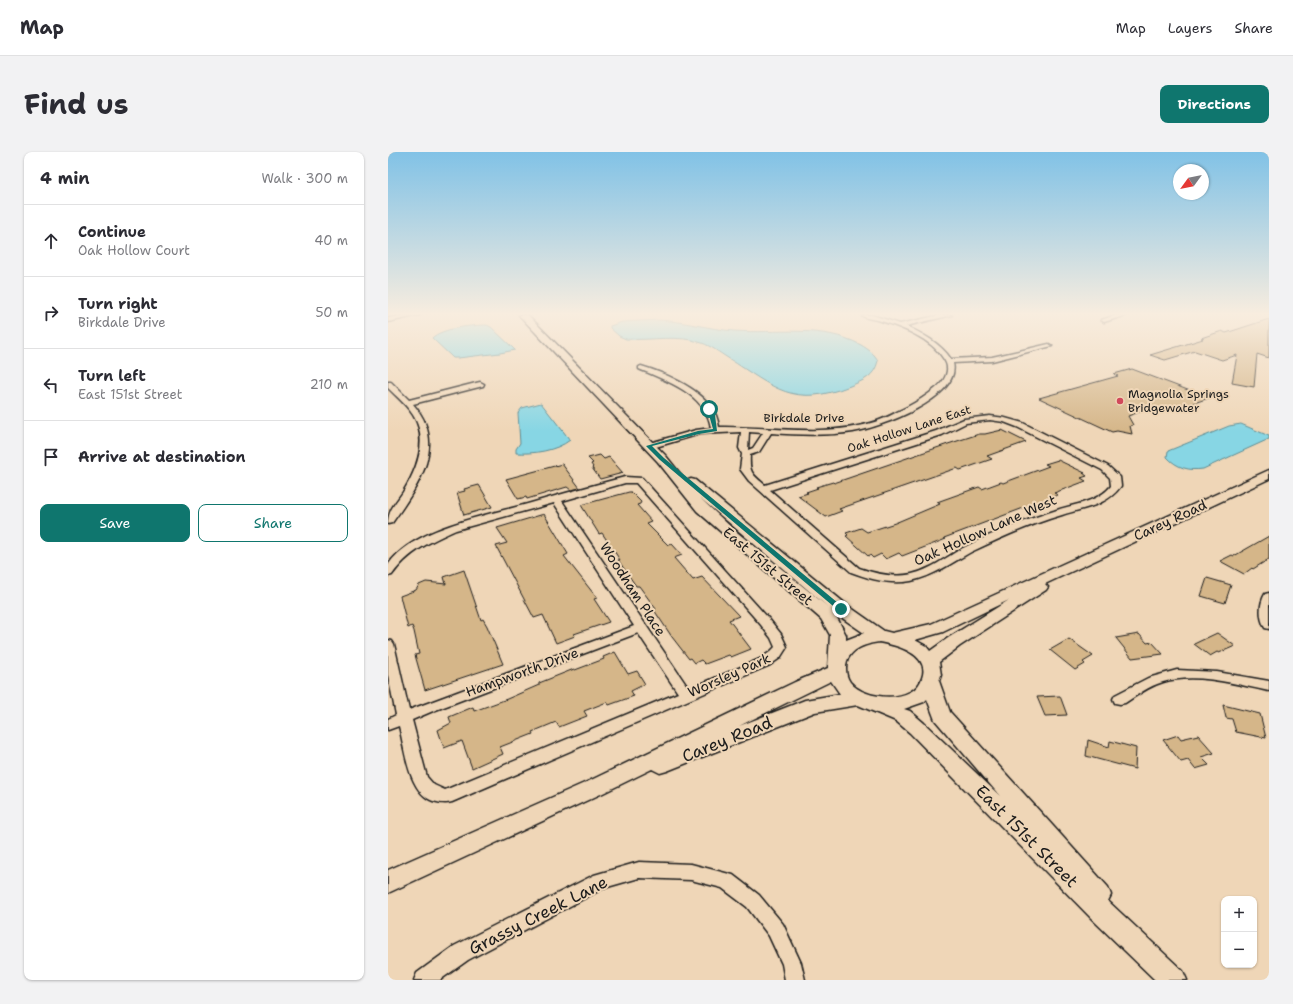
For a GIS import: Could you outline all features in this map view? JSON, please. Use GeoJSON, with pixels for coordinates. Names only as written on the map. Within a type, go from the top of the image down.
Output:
{"type":"FeatureCollection","features":[{"type":"Feature","properties":{"kind":"street","name":"East 151st Street"},"geometry":{"type":"LineString","coordinates":[[560,354],[662,459],[841,609],[887,637]]}},
{"type":"Feature","properties":{"kind":"street"},"geometry":{"type":"LineString","coordinates":[[944,354],[950,361],[992,360],[1018,354]]}},
{"type":"Feature","properties":{"kind":"street","name":"Birkdale Drive"},"geometry":{"type":"LineString","coordinates":[[649,446],[698,432],[715,430],[808,432],[839,431],[872,425],[884,421],[921,403],[938,391],[950,375],[950,361]]}},
{"type":"Feature","properties":{"kind":"street"},"geometry":{"type":"LineString","coordinates":[[641,368],[685,388],[706,404],[712,415],[715,430]]}},
{"type":"Feature","properties":{"kind":"street"},"geometry":{"type":"LineString","coordinates":[[388,384],[407,403],[420,419],[425,432],[422,462],[415,480],[388,521]]}},
{"type":"Feature","properties":{"kind":"street"},"geometry":{"type":"LineString","coordinates":[[407,403],[480,384]]}},
{"type":"Feature","properties":{"kind":"street","name":"Oak Hollow Lane East"},"geometry":{"type":"LineString","coordinates":[[763,489],[939,433],[964,421],[976,419],[1005,420],[1020,425],[1060,445]]}},
{"type":"Feature","properties":{"kind":"street","name":"Oak Hollow Lane West"},"geometry":{"type":"LineString","coordinates":[[745,430],[743,448],[746,454],[745,469],[752,479],[855,570],[874,577],[888,579],[909,578],[927,573],[966,551],[1064,510],[1104,499],[1112,493],[1116,486],[1115,477],[1105,468],[1060,445]]}},
{"type":"Feature","properties":{"kind":"street"},"geometry":{"type":"LineString","coordinates":[[746,454],[756,450],[768,431]]}},
{"type":"Feature","properties":{"kind":"street","name":"East 151st Street"},"geometry":{"type":"LineString","coordinates":[[662,459],[702,508],[828,616],[838,635],[836,668]]}},
{"type":"Feature","properties":{"kind":"street","name":"Carey Road"},"geometry":{"type":"LineString","coordinates":[[887,637],[918,634],[938,628],[1010,593],[1071,567],[1269,474]]}},
{"type":"Feature","properties":{"kind":"street","name":"Worsley Park"},"geometry":{"type":"LineString","coordinates":[[388,573],[394,563],[406,552],[452,528],[633,479],[642,482],[777,637],[781,647],[775,655],[759,664],[446,797],[436,795],[428,790],[420,780],[404,718],[388,644]]}},
{"type":"Feature","properties":{"kind":"street","name":"Woodham Place"},"geometry":{"type":"LineString","coordinates":[[556,499],[640,628],[686,695]]}},
{"type":"Feature","properties":{"kind":"street","name":"Carey Road"},"geometry":{"type":"LineString","coordinates":[[930,660],[954,642],[1071,567]]}},
{"type":"Feature","properties":{"kind":"street"},"geometry":{"type":"LineString","coordinates":[[1269,597],[1266,606],[1269,625]]}},
{"type":"Feature","properties":{"kind":"street","name":"Hampworth Drive"},"geometry":{"type":"LineString","coordinates":[[388,725],[428,707],[640,628]]}},
{"type":"Feature","properties":{"kind":"street"},"geometry":{"type":"LineString","coordinates":[[887,637],[909,642],[921,650],[930,660],[933,671],[931,683],[924,692],[902,703],[887,704],[866,700],[848,691],[840,682],[836,668],[842,653],[851,644],[864,639],[887,637]]}},
{"type":"Feature","properties":{"kind":"street","name":"Carey Road"},"geometry":{"type":"LineString","coordinates":[[388,882],[596,787],[801,687],[836,668]]}},
{"type":"Feature","properties":{"kind":"street"},"geometry":{"type":"LineString","coordinates":[[1120,699],[1146,684],[1175,675],[1209,676],[1269,686]]}},
{"type":"Feature","properties":{"kind":"street","name":"East 151st Street"},"geometry":{"type":"LineString","coordinates":[[931,683],[942,715],[1086,882],[1182,980]]}},
{"type":"Feature","properties":{"kind":"street","name":"East 151st Street"},"geometry":{"type":"LineString","coordinates":[[866,700],[903,716],[917,728],[1102,912],[1174,980]]}},
{"type":"Feature","properties":{"kind":"street","name":"Carey Road"},"geometry":{"type":"LineString","coordinates":[[596,787],[667,763],[812,705],[866,700]]}},
{"type":"Feature","properties":{"kind":"street","name":"Hampworth Drive"},"geometry":{"type":"LineString","coordinates":[[388,733],[404,718]]}},
{"type":"Feature","properties":{"kind":"street","name":"Grassy Creek Lane"},"geometry":{"type":"LineString","coordinates":[[424,980],[462,953],[600,881],[639,870],[691,872],[727,881],[753,901],[776,930],[791,963],[795,980]]}},
{"type":"Feature","properties":{"kind":"water"},"geometry":{"type":"Polygon","coordinates":[[[448,354],[495,354],[458,358],[453,358],[448,354]]]}},
{"type":"Feature","properties":{"kind":"water"},"geometry":{"type":"Polygon","coordinates":[[[721,354],[873,354],[878,361],[874,371],[864,380],[830,392],[814,395],[799,395],[785,392],[759,378],[721,354]]]}},
{"type":"Feature","properties":{"kind":"water"},"geometry":{"type":"Polygon","coordinates":[[[541,403],[570,440],[558,447],[544,451],[516,453],[516,449],[520,443],[518,413],[522,408],[541,403]]]}},
{"type":"Feature","properties":{"kind":"water"},"geometry":{"type":"Polygon","coordinates":[[[1241,424],[1269,436],[1269,439],[1203,469],[1193,470],[1184,468],[1175,464],[1167,457],[1168,451],[1229,426],[1241,424]]]}},
{"type":"Feature","properties":{"kind":"building"},"geometry":{"type":"Polygon","coordinates":[[[1155,354],[1186,354],[1165,360],[1150,355],[1155,354]]]}},
{"type":"Feature","properties":{"kind":"building"},"geometry":{"type":"Polygon","coordinates":[[[1203,354],[1269,354],[1269,358],[1257,354],[1254,387],[1232,383],[1237,355],[1222,360],[1203,354]]]}},
{"type":"Feature","properties":{"kind":"building","name":"Magnolia Springs Bridgewater"},"geometry":{"type":"Polygon","coordinates":[[[1132,369],[1209,398],[1191,404],[1183,404],[1155,414],[1145,410],[1128,416],[1133,425],[1130,426],[1132,434],[1117,431],[1112,432],[1039,398],[1118,376],[1114,374],[1132,369]]]}},
{"type":"Feature","properties":{"kind":"building"},"geometry":{"type":"Polygon","coordinates":[[[1002,430],[1026,442],[987,456],[992,459],[960,470],[957,468],[839,509],[842,511],[826,517],[798,496],[818,488],[816,487],[834,483],[948,444],[979,434],[1002,430]]]}},
{"type":"Feature","properties":{"kind":"building"},"geometry":{"type":"Polygon","coordinates":[[[600,455],[604,459],[609,457],[623,473],[600,479],[592,468],[593,467],[591,464],[593,463],[588,458],[600,455]]]}},
{"type":"Feature","properties":{"kind":"building"},"geometry":{"type":"Polygon","coordinates":[[[1058,460],[1085,473],[1083,473],[1087,476],[1081,478],[1086,481],[1054,493],[1058,495],[944,538],[946,539],[902,556],[899,553],[886,559],[881,554],[873,558],[870,555],[868,556],[846,536],[848,535],[846,533],[861,528],[867,532],[895,523],[940,504],[937,502],[979,487],[982,489],[1001,482],[1003,483],[1049,466],[1045,464],[1058,460]]]}},
{"type":"Feature","properties":{"kind":"building"},"geometry":{"type":"Polygon","coordinates":[[[562,464],[580,488],[571,490],[567,487],[527,499],[526,497],[518,499],[506,479],[562,464]]]}},
{"type":"Feature","properties":{"kind":"building"},"geometry":{"type":"Polygon","coordinates":[[[479,485],[492,507],[464,515],[457,493],[465,491],[464,489],[479,485]]]}},
{"type":"Feature","properties":{"kind":"building"},"geometry":{"type":"Polygon","coordinates":[[[631,492],[641,502],[637,505],[651,521],[646,523],[668,545],[672,544],[682,555],[674,558],[693,580],[702,577],[739,616],[729,620],[751,649],[731,657],[729,655],[705,664],[701,660],[695,663],[691,658],[689,659],[654,610],[656,609],[639,586],[636,586],[618,560],[620,560],[602,533],[599,534],[581,505],[631,492]]]}},
{"type":"Feature","properties":{"kind":"building"},"geometry":{"type":"Polygon","coordinates":[[[544,514],[568,554],[564,556],[597,598],[594,599],[609,622],[574,634],[575,636],[556,643],[543,615],[534,618],[496,546],[507,543],[497,528],[544,514]]]}},
{"type":"Feature","properties":{"kind":"building"},"geometry":{"type":"Polygon","coordinates":[[[1269,536],[1269,559],[1244,574],[1220,561],[1232,555],[1234,556],[1269,536]]]}},
{"type":"Feature","properties":{"kind":"building"},"geometry":{"type":"Polygon","coordinates":[[[464,570],[481,620],[483,619],[487,626],[503,664],[425,690],[415,655],[419,654],[414,631],[412,626],[408,628],[400,596],[416,590],[419,585],[426,582],[446,584],[444,577],[464,570]]]}},
{"type":"Feature","properties":{"kind":"building"},"geometry":{"type":"Polygon","coordinates":[[[1207,578],[1231,585],[1225,603],[1201,596],[1207,578]]]}},
{"type":"Feature","properties":{"kind":"building"},"geometry":{"type":"Polygon","coordinates":[[[1217,633],[1235,646],[1210,656],[1194,644],[1217,633]]]}},
{"type":"Feature","properties":{"kind":"building"},"geometry":{"type":"Polygon","coordinates":[[[1139,634],[1147,643],[1152,642],[1163,654],[1132,658],[1116,638],[1139,634]]]}},
{"type":"Feature","properties":{"kind":"building"},"geometry":{"type":"Polygon","coordinates":[[[1069,639],[1093,656],[1083,662],[1085,664],[1075,670],[1050,650],[1069,639]]]}},
{"type":"Feature","properties":{"kind":"building"},"geometry":{"type":"Polygon","coordinates":[[[615,652],[628,674],[637,671],[645,684],[631,691],[634,696],[609,705],[607,702],[584,711],[587,716],[559,727],[556,722],[532,732],[533,734],[500,747],[503,754],[472,768],[462,741],[444,748],[438,730],[451,723],[449,717],[473,707],[474,711],[507,699],[539,685],[539,683],[604,659],[603,657],[615,652]]]}},
{"type":"Feature","properties":{"kind":"building"},"geometry":{"type":"Polygon","coordinates":[[[1060,696],[1067,715],[1045,716],[1037,697],[1060,696]]]}},
{"type":"Feature","properties":{"kind":"building"},"geometry":{"type":"Polygon","coordinates":[[[1223,705],[1260,714],[1266,738],[1236,732],[1232,719],[1226,718],[1223,705]]]}},
{"type":"Feature","properties":{"kind":"building"},"geometry":{"type":"Polygon","coordinates":[[[1178,735],[1181,739],[1198,735],[1214,753],[1201,757],[1209,765],[1195,769],[1188,760],[1181,762],[1163,740],[1178,735]]]}},
{"type":"Feature","properties":{"kind":"building"},"geometry":{"type":"Polygon","coordinates":[[[1088,740],[1109,747],[1110,741],[1136,748],[1135,769],[1086,756],[1088,740]]]}},
{"type":"Feature","properties":{"kind":"place","name":"Magnolia Springs Bridgewater"},"geometry":{"type":"Point","coordinates":[1120,401]}},
{"type":"Feature","properties":{"kind":"route"},"geometry":{"type":"LineString","coordinates":[[709,409],[712,415],[715,430],[698,432],[649,446],[662,459],[841,609]]}}]}
